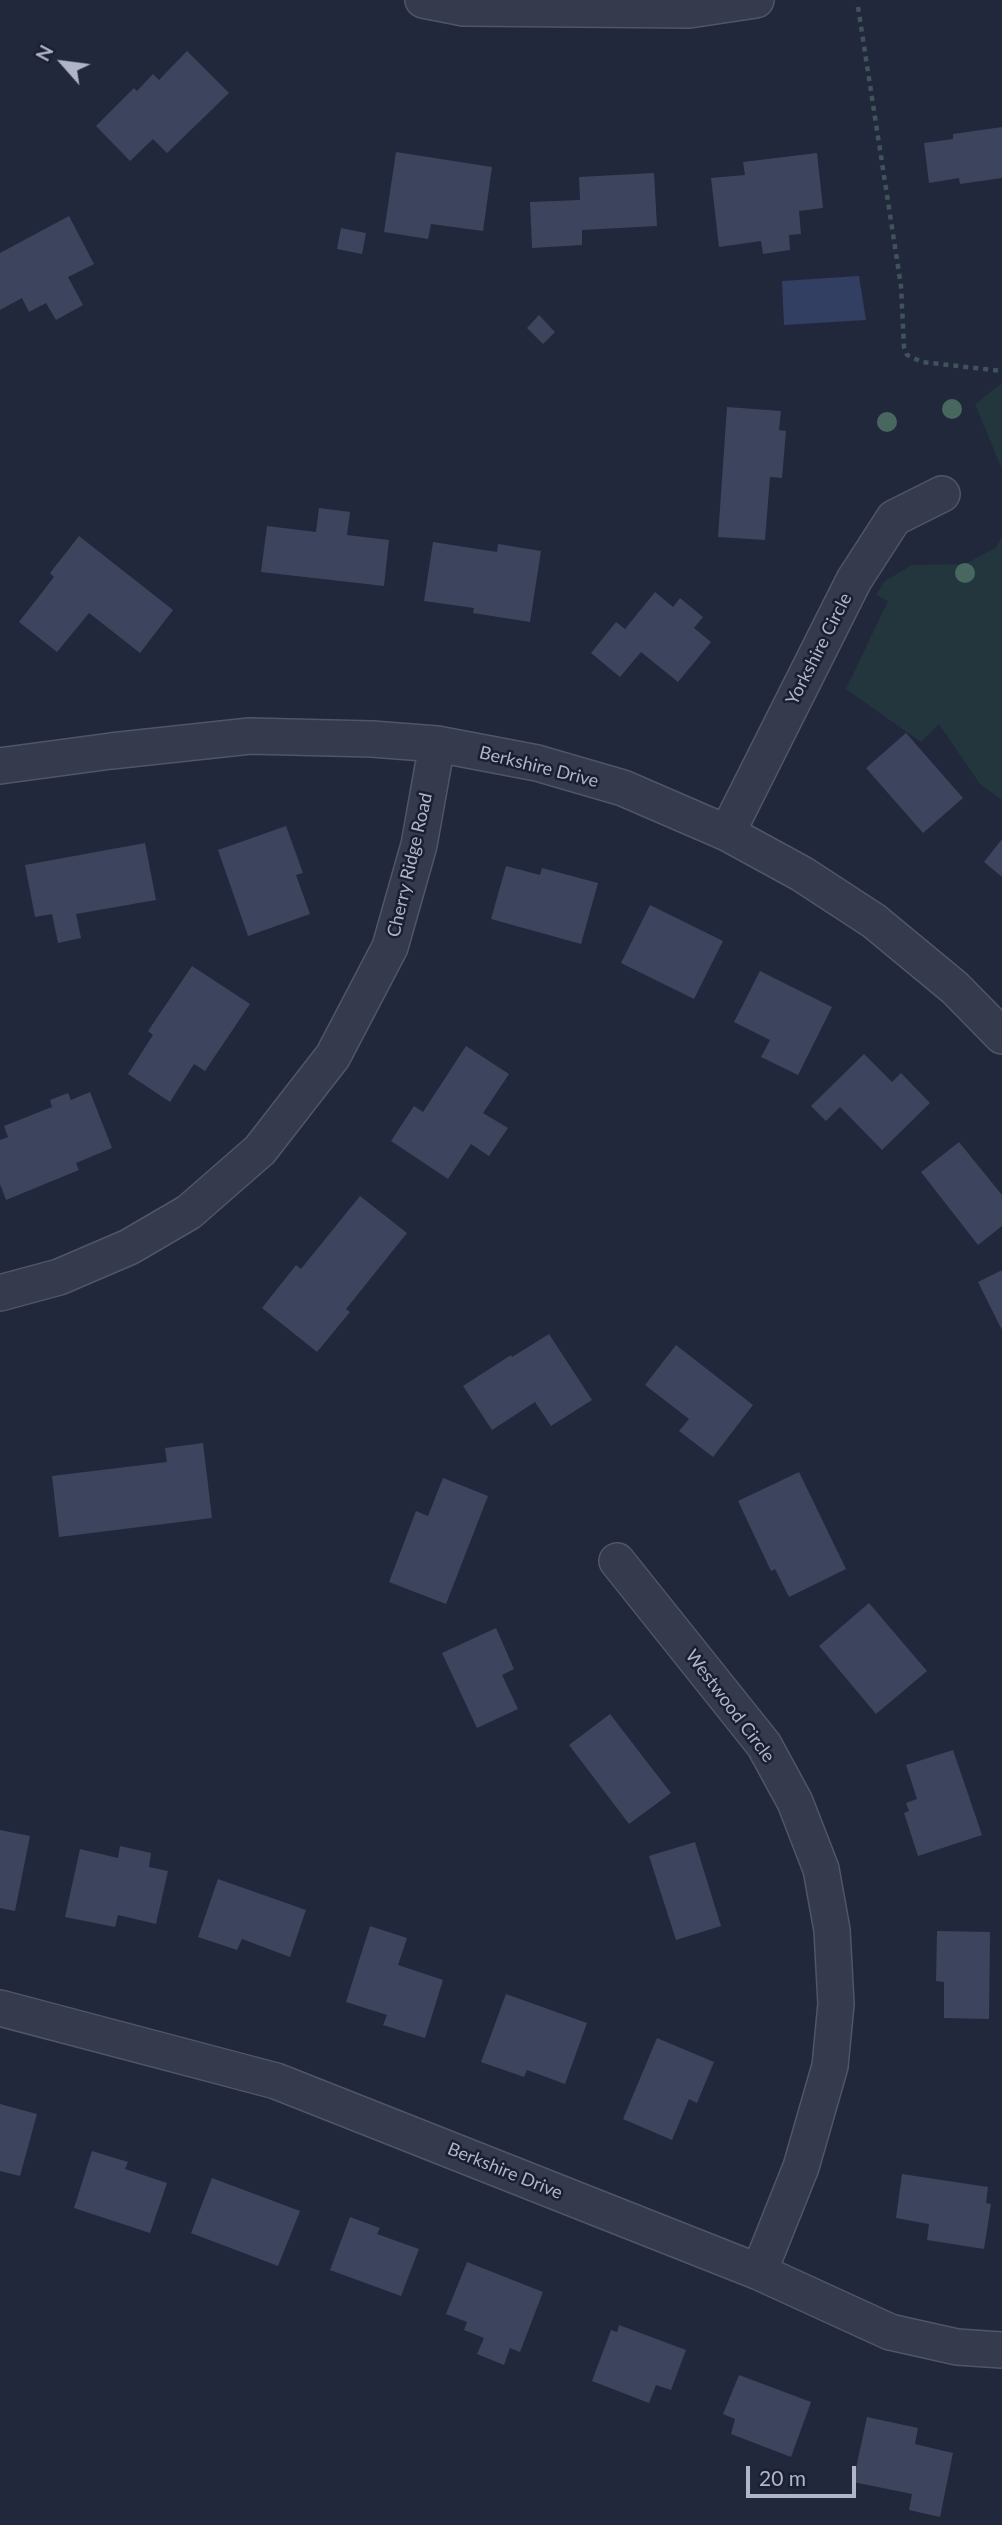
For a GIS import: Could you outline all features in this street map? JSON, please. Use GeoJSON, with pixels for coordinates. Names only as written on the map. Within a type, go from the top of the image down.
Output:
{"type":"FeatureCollection","features":[{"type":"Feature","properties":{"kind":"street"},"geometry":{"type":"LineString","coordinates":[[423,0],[464,8],[689,9],[756,0]]}},
{"type":"Feature","properties":{"kind":"street","name":"Yorkshire Circle"},"geometry":{"type":"LineString","coordinates":[[727,832],[854,580],[894,518],[942,494]]}},
{"type":"Feature","properties":{"kind":"street","name":"Berkshire Drive"},"geometry":{"type":"LineString","coordinates":[[0,766],[250,736],[372,738],[437,744],[537,763],[623,788],[727,832],[802,873],[874,921],[955,988],[1002,1036]]}},
{"type":"Feature","properties":{"kind":"street","name":"Cherry Ridge Road"},"geometry":{"type":"LineString","coordinates":[[0,1293],[58,1277],[129,1247],[189,1212],[260,1150],[333,1056],[390,947],[419,845],[437,744]]}},
{"type":"Feature","properties":{"kind":"street","name":"Westwood Circle"},"geometry":{"type":"LineString","coordinates":[[617,1561],[764,1745],[795,1802],[821,1869],[832,1930],[836,2004],[830,2066],[801,2167],[759,2272]]}},
{"type":"Feature","properties":{"kind":"street","name":"Berkshire Drive"},"geometry":{"type":"LineString","coordinates":[[0,2008],[276,2081],[759,2272],[890,2332],[957,2347],[1002,2350]]}},
{"type":"Feature","properties":{"kind":"path"},"geometry":{"type":"LineString","coordinates":[[858,7],[901,286],[904,347],[907,355],[914,360],[933,364],[1002,371]]}},
{"type":"Feature","properties":{"kind":"shaded area"},"geometry":{"type":"Polygon","coordinates":[[[1002,383],[1002,469],[975,404],[1002,383]]]}},
{"type":"Feature","properties":{"kind":"shaded area"},"geometry":{"type":"Polygon","coordinates":[[[1002,536],[1002,800],[980,784],[939,724],[921,742],[846,689],[888,601],[876,595],[885,581],[912,565],[965,564],[996,548],[1002,536]]]}},
{"type":"Feature","properties":{"kind":"water"},"geometry":{"type":"Polygon","coordinates":[[[859,276],[866,320],[784,325],[782,281],[859,276]]]}},
{"type":"Feature","properties":{"kind":"building"},"geometry":{"type":"Polygon","coordinates":[[[187,51],[229,93],[167,153],[153,139],[130,161],[96,126],[134,88],[137,91],[153,74],[159,80],[187,51]]]}},
{"type":"Feature","properties":{"kind":"building"},"geometry":{"type":"Polygon","coordinates":[[[1002,127],[1002,178],[960,184],[959,178],[929,183],[924,143],[953,139],[953,134],[1002,127]]]}},
{"type":"Feature","properties":{"kind":"building"},"geometry":{"type":"Polygon","coordinates":[[[396,152],[492,167],[483,231],[431,224],[428,239],[384,232],[396,152]]]}},
{"type":"Feature","properties":{"kind":"building"},"geometry":{"type":"Polygon","coordinates":[[[817,153],[823,208],[799,211],[801,234],[789,235],[790,250],[763,254],[761,241],[719,247],[711,178],[745,175],[743,162],[817,153]]]}},
{"type":"Feature","properties":{"kind":"building"},"geometry":{"type":"Polygon","coordinates":[[[654,173],[657,226],[582,230],[582,245],[532,248],[530,202],[580,200],[579,177],[654,173]]]}},
{"type":"Feature","properties":{"kind":"building"},"geometry":{"type":"Polygon","coordinates":[[[69,216],[94,264],[68,277],[83,305],[56,320],[46,303],[29,312],[22,298],[0,310],[0,253],[69,216]]]}},
{"type":"Feature","properties":{"kind":"building"},"geometry":{"type":"Polygon","coordinates":[[[341,228],[366,233],[362,254],[337,249],[341,228]]]}},
{"type":"Feature","properties":{"kind":"building"},"geometry":{"type":"Polygon","coordinates":[[[539,315],[555,332],[543,344],[527,328],[539,315]]]}},
{"type":"Feature","properties":{"kind":"building"},"geometry":{"type":"Polygon","coordinates":[[[727,407],[781,411],[779,430],[786,431],[782,478],[770,477],[765,540],[718,537],[727,407]]]}},
{"type":"Feature","properties":{"kind":"building"},"geometry":{"type":"Polygon","coordinates":[[[319,508],[350,512],[347,535],[389,540],[384,586],[261,572],[267,526],[316,532],[319,508]]]}},
{"type":"Feature","properties":{"kind":"building"},"geometry":{"type":"Polygon","coordinates":[[[79,536],[173,610],[140,653],[89,613],[57,652],[19,622],[54,577],[50,573],[79,536]]]}},
{"type":"Feature","properties":{"kind":"building"},"geometry":{"type":"Polygon","coordinates":[[[433,542],[497,552],[498,544],[541,551],[530,622],[473,613],[474,608],[424,601],[433,542]]]}},
{"type":"Feature","properties":{"kind":"building"},"geometry":{"type":"Polygon","coordinates":[[[655,592],[673,607],[680,598],[703,617],[694,628],[711,642],[678,682],[641,652],[620,677],[591,653],[616,622],[625,629],[655,592]]]}},
{"type":"Feature","properties":{"kind":"building"},"geometry":{"type":"Polygon","coordinates":[[[906,733],[963,798],[923,833],[866,768],[906,733]]]}},
{"type":"Feature","properties":{"kind":"building"},"geometry":{"type":"Polygon","coordinates":[[[286,826],[303,873],[296,875],[310,914],[248,936],[218,850],[286,826]]]}},
{"type":"Feature","properties":{"kind":"building"},"geometry":{"type":"Polygon","coordinates":[[[1002,839],[1002,877],[984,862],[1002,839]]]}},
{"type":"Feature","properties":{"kind":"building"},"geometry":{"type":"Polygon","coordinates":[[[145,843],[156,900],[76,914],[81,938],[58,943],[52,914],[35,917],[25,865],[145,843]]]}},
{"type":"Feature","properties":{"kind":"building"},"geometry":{"type":"Polygon","coordinates":[[[506,866],[540,875],[542,868],[598,883],[581,944],[491,919],[506,866]]]}},
{"type":"Feature","properties":{"kind":"building"},"geometry":{"type":"Polygon","coordinates":[[[650,905],[723,941],[694,999],[621,963],[650,905]]]}},
{"type":"Feature","properties":{"kind":"building"},"geometry":{"type":"Polygon","coordinates":[[[192,966],[250,1004],[205,1071],[194,1064],[170,1102],[128,1074],[153,1035],[148,1031],[192,966]]]}},
{"type":"Feature","properties":{"kind":"building"},"geometry":{"type":"Polygon","coordinates":[[[760,971],[832,1007],[798,1075],[761,1057],[770,1040],[734,1022],[760,971]]]}},
{"type":"Feature","properties":{"kind":"building"},"geometry":{"type":"Polygon","coordinates":[[[466,1046],[509,1074],[483,1113],[508,1128],[489,1156],[471,1144],[448,1179],[391,1141],[414,1106],[423,1112],[466,1046]]]}},
{"type":"Feature","properties":{"kind":"building"},"geometry":{"type":"Polygon","coordinates":[[[864,1054],[892,1082],[901,1073],[930,1103],[882,1150],[840,1107],[826,1121],[811,1106],[864,1054]]]}},
{"type":"Feature","properties":{"kind":"building"},"geometry":{"type":"Polygon","coordinates":[[[90,1092],[112,1148],[76,1163],[79,1170],[6,1200],[0,1184],[0,1140],[8,1137],[4,1126],[52,1107],[50,1100],[68,1093],[71,1100],[90,1092]]]}},
{"type":"Feature","properties":{"kind":"building"},"geometry":{"type":"Polygon","coordinates":[[[959,1142],[1002,1195],[1002,1226],[978,1245],[921,1172],[959,1142]]]}},
{"type":"Feature","properties":{"kind":"building"},"geometry":{"type":"Polygon","coordinates":[[[360,1196],[407,1233],[346,1309],[350,1312],[317,1352],[262,1308],[296,1265],[301,1269],[360,1196]]]}},
{"type":"Feature","properties":{"kind":"building"},"geometry":{"type":"Polygon","coordinates":[[[1002,1270],[1002,1330],[978,1282],[1002,1270]]]}},
{"type":"Feature","properties":{"kind":"building"},"geometry":{"type":"Polygon","coordinates":[[[549,1334],[592,1400],[551,1426],[535,1402],[492,1430],[463,1386],[549,1334]]]}},
{"type":"Feature","properties":{"kind":"building"},"geometry":{"type":"Polygon","coordinates":[[[676,1345],[753,1405],[713,1457],[679,1431],[689,1419],[645,1385],[676,1345]]]}},
{"type":"Feature","properties":{"kind":"building"},"geometry":{"type":"Polygon","coordinates":[[[203,1443],[212,1518],[59,1537],[52,1476],[167,1462],[165,1448],[203,1443]]]}},
{"type":"Feature","properties":{"kind":"building"},"geometry":{"type":"Polygon","coordinates":[[[799,1472],[846,1569],[789,1597],[775,1569],[771,1571],[738,1501],[799,1472]]]}},
{"type":"Feature","properties":{"kind":"building"},"geometry":{"type":"Polygon","coordinates":[[[443,1478],[488,1496],[446,1604],[389,1582],[416,1511],[428,1516],[443,1478]]]}},
{"type":"Feature","properties":{"kind":"building"},"geometry":{"type":"Polygon","coordinates":[[[869,1603],[927,1671],[876,1714],[819,1646],[869,1603]]]}},
{"type":"Feature","properties":{"kind":"building"},"geometry":{"type":"Polygon","coordinates":[[[496,1628],[514,1669],[502,1675],[518,1709],[477,1728],[442,1653],[496,1628]]]}},
{"type":"Feature","properties":{"kind":"building"},"geometry":{"type":"Polygon","coordinates":[[[610,1714],[671,1793],[629,1824],[569,1745],[610,1714]]]}},
{"type":"Feature","properties":{"kind":"building"},"geometry":{"type":"Polygon","coordinates":[[[953,1750],[982,1835],[918,1856],[904,1813],[909,1811],[906,1803],[917,1799],[906,1765],[953,1750]]]}},
{"type":"Feature","properties":{"kind":"building"},"geometry":{"type":"Polygon","coordinates":[[[0,1830],[30,1836],[15,1911],[0,1908],[0,1830]]]}},
{"type":"Feature","properties":{"kind":"building"},"geometry":{"type":"Polygon","coordinates":[[[695,1842],[721,1926],[676,1940],[649,1856],[695,1842]]]}},
{"type":"Feature","properties":{"kind":"building"},"geometry":{"type":"Polygon","coordinates":[[[120,1846],[151,1853],[149,1867],[168,1871],[156,1924],[118,1915],[115,1927],[65,1917],[80,1849],[118,1858],[120,1846]]]}},
{"type":"Feature","properties":{"kind":"building"},"geometry":{"type":"Polygon","coordinates":[[[218,1879],[306,1910],[290,1957],[242,1939],[237,1950],[198,1937],[218,1879]]]}},
{"type":"Feature","properties":{"kind":"building"},"geometry":{"type":"Polygon","coordinates":[[[370,1926],[407,1938],[398,1965],[443,1980],[425,2038],[383,2025],[387,2015],[346,2002],[370,1926]]]}},
{"type":"Feature","properties":{"kind":"building"},"geometry":{"type":"Polygon","coordinates":[[[937,1931],[990,1932],[989,2019],[944,2018],[944,1982],[936,1981],[937,1931]]]}},
{"type":"Feature","properties":{"kind":"building"},"geometry":{"type":"Polygon","coordinates":[[[506,1994],[587,2023],[565,2084],[527,2070],[524,2077],[481,2062],[506,1994]]]}},
{"type":"Feature","properties":{"kind":"building"},"geometry":{"type":"Polygon","coordinates":[[[657,2038],[714,2062],[697,2103],[689,2099],[672,2140],[623,2119],[657,2038]]]}},
{"type":"Feature","properties":{"kind":"building"},"geometry":{"type":"Polygon","coordinates":[[[0,2104],[37,2114],[20,2176],[0,2171],[0,2104]]]}},
{"type":"Feature","properties":{"kind":"building"},"geometry":{"type":"Polygon","coordinates":[[[92,2151],[128,2162],[125,2169],[167,2183],[150,2233],[74,2208],[92,2151]]]}},
{"type":"Feature","properties":{"kind":"building"},"geometry":{"type":"Polygon","coordinates":[[[902,2174],[988,2187],[986,2203],[991,2204],[984,2249],[927,2240],[929,2224],[896,2218],[902,2174]]]}},
{"type":"Feature","properties":{"kind":"building"},"geometry":{"type":"Polygon","coordinates":[[[212,2178],[300,2211],[278,2266],[191,2233],[212,2178]]]}},
{"type":"Feature","properties":{"kind":"building"},"geometry":{"type":"Polygon","coordinates":[[[350,2217],[380,2228],[377,2234],[419,2249],[401,2296],[330,2270],[350,2217]]]}},
{"type":"Feature","properties":{"kind":"building"},"geometry":{"type":"Polygon","coordinates":[[[467,2262],[543,2292],[520,2352],[510,2348],[504,2365],[477,2354],[484,2338],[464,2330],[467,2322],[446,2314],[467,2262]]]}},
{"type":"Feature","properties":{"kind":"building"},"geometry":{"type":"Polygon","coordinates":[[[619,2325],[686,2350],[671,2390],[656,2385],[649,2403],[592,2381],[611,2330],[617,2332],[619,2325]]]}},
{"type":"Feature","properties":{"kind":"building"},"geometry":{"type":"Polygon","coordinates":[[[739,2375],[811,2402],[791,2457],[731,2434],[735,2419],[723,2414],[739,2375]]]}},
{"type":"Feature","properties":{"kind":"building"},"geometry":{"type":"Polygon","coordinates":[[[867,2417],[918,2428],[915,2444],[953,2453],[940,2517],[909,2510],[912,2494],[853,2482],[867,2417]]]}}]}
